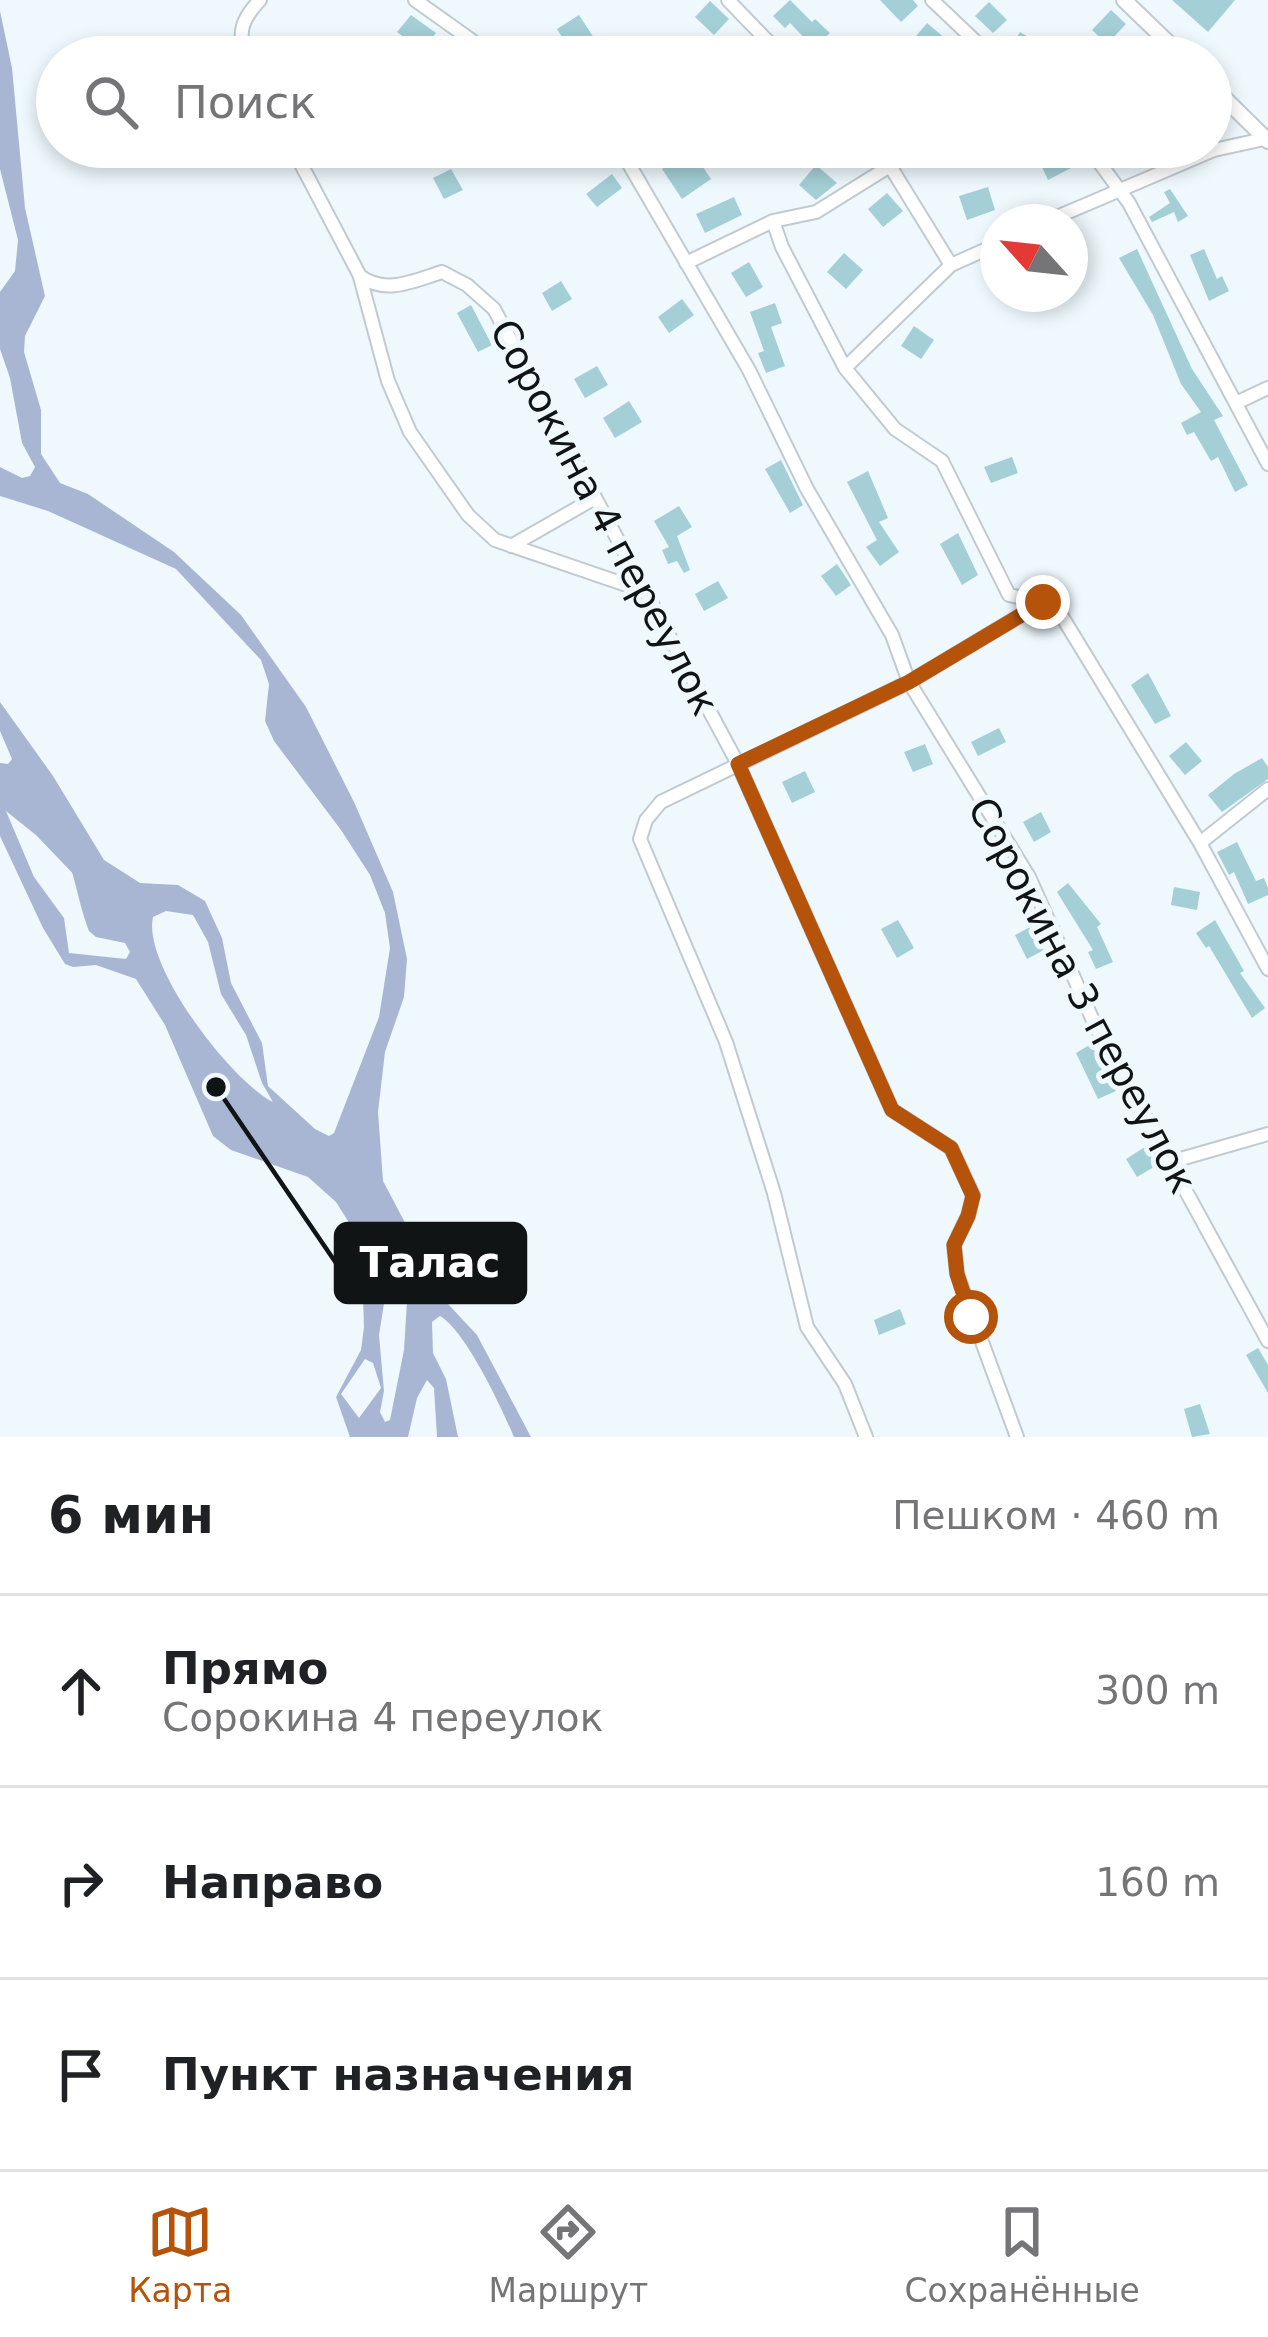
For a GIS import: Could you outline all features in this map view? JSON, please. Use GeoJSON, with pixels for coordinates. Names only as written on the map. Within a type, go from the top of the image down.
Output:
{"type":"FeatureCollection","features":[{"type":"Feature","properties":{"kind":"street"},"geometry":{"type":"LineString","coordinates":[[240,36],[243,18],[260,0]]}},
{"type":"Feature","properties":{"kind":"street"},"geometry":{"type":"LineString","coordinates":[[415,0],[466,36]]}},
{"type":"Feature","properties":{"kind":"street"},"geometry":{"type":"LineString","coordinates":[[728,0],[763,36]]}},
{"type":"Feature","properties":{"kind":"street"},"geometry":{"type":"LineString","coordinates":[[932,0],[970,36]]}},
{"type":"Feature","properties":{"kind":"street"},"geometry":{"type":"LineString","coordinates":[[1124,0],[1161,36]]}},
{"type":"Feature","properties":{"kind":"street"},"geometry":{"type":"LineString","coordinates":[[1232,105],[1267,139]]}},
{"type":"Feature","properties":{"kind":"street"},"geometry":{"type":"LineString","coordinates":[[1232,146],[1267,139]]}},
{"type":"Feature","properties":{"kind":"street"},"geometry":{"type":"LineString","coordinates":[[303,168],[360,276],[388,381],[410,432],[468,514],[495,540],[645,591]]}},
{"type":"Feature","properties":{"kind":"street","name":"Сорокина 3 переулок"},"geometry":{"type":"LineString","coordinates":[[631,168],[749,370],[807,489],[892,635],[909,682],[1029,878],[1095,1025],[1268,1341]]}},
{"type":"Feature","properties":{"kind":"street"},"geometry":{"type":"LineString","coordinates":[[686,262],[773,220],[816,212],[887,168]]}},
{"type":"Feature","properties":{"kind":"street"},"geometry":{"type":"LineString","coordinates":[[891,168],[951,266]]}},
{"type":"Feature","properties":{"kind":"street"},"geometry":{"type":"LineString","coordinates":[[1104,168],[1129,203],[1268,464]]}},
{"type":"Feature","properties":{"kind":"street"},"geometry":{"type":"LineString","coordinates":[[1084,204],[1169,168]]}},
{"type":"Feature","properties":{"kind":"street"},"geometry":{"type":"LineString","coordinates":[[773,220],[782,247],[845,368],[896,429],[942,461],[1009,595],[1055,605],[1200,842],[1268,969]]}},
{"type":"Feature","properties":{"kind":"street"},"geometry":{"type":"LineString","coordinates":[[845,368],[951,266],[980,252]]}},
{"type":"Feature","properties":{"kind":"street","name":"Сорокина 4 переулок"},"geometry":{"type":"LineString","coordinates":[[360,276],[374,286],[394,287],[442,272],[467,285],[494,309],[738,764],[892,1110],[951,1148],[973,1196],[954,1245],[957,1274],[1017,1437]]}},
{"type":"Feature","properties":{"kind":"street"},"geometry":{"type":"LineString","coordinates":[[1238,402],[1268,388]]}},
{"type":"Feature","properties":{"kind":"street"},"geometry":{"type":"LineString","coordinates":[[512,546],[596,498]]}},
{"type":"Feature","properties":{"kind":"street"},"geometry":{"type":"LineString","coordinates":[[866,1437],[845,1384],[807,1327],[779,1211],[726,1042],[640,839],[646,820],[661,802],[909,682],[1043,602]]}},
{"type":"Feature","properties":{"kind":"street"},"geometry":{"type":"LineString","coordinates":[[1200,842],[1268,789]]}},
{"type":"Feature","properties":{"kind":"street"},"geometry":{"type":"LineString","coordinates":[[1170,1162],[1268,1134]]}},
{"type":"Feature","properties":{"kind":"water"},"geometry":{"type":"Polygon","coordinates":[[[0,11],[12,68],[25,208],[45,296],[25,336],[24,352],[41,410],[41,454],[60,483],[88,494],[174,552],[241,615],[306,707],[354,802],[393,892],[407,959],[404,997],[385,1052],[378,1112],[383,1181],[448,1304],[477,1335],[531,1437],[514,1437],[471,1353],[440,1316],[432,1322],[433,1353],[446,1379],[458,1437],[437,1437],[434,1388],[427,1380],[417,1398],[408,1437],[350,1437],[336,1397],[361,1350],[364,1327],[362,1268],[348,1221],[336,1202],[308,1177],[231,1150],[213,1136],[165,1025],[136,979],[96,965],[65,964],[0,836],[0,763],[12,759],[0,731],[0,702],[104,860],[140,883],[178,885],[205,901],[222,938],[231,983],[262,1043],[268,1086],[315,1129],[329,1136],[334,1133],[379,1017],[390,948],[385,913],[370,875],[341,830],[274,741],[265,721],[269,684],[261,660],[176,569],[48,511],[0,496],[0,467],[22,478],[30,476],[35,467],[22,443],[0,349],[0,292],[15,271],[18,240],[0,169],[0,11]],[[3,797],[34,877],[64,918],[69,953],[126,959],[130,952],[125,943],[89,931],[58,838],[30,810],[3,797]],[[166,911],[153,917],[161,963],[193,1020],[235,1071],[273,1102],[246,1035],[221,994],[208,942],[193,915],[166,911]],[[388,1263],[384,1266],[386,1291],[379,1335],[384,1391],[380,1412],[385,1422],[390,1420],[404,1350],[407,1301],[388,1263]],[[365,1359],[341,1394],[359,1418],[381,1388],[373,1363],[365,1359]]]}},
{"type":"Feature","properties":{"kind":"building"},"geometry":{"type":"Polygon","coordinates":[[[790,0],[830,33],[802,36],[790,23],[785,28],[773,16],[790,0]]]}},
{"type":"Feature","properties":{"kind":"building"},"geometry":{"type":"Polygon","coordinates":[[[880,0],[913,0],[918,6],[901,22],[880,0]]]}},
{"type":"Feature","properties":{"kind":"building"},"geometry":{"type":"Polygon","coordinates":[[[1172,0],[1235,0],[1208,32],[1172,0]]]}},
{"type":"Feature","properties":{"kind":"building"},"geometry":{"type":"Polygon","coordinates":[[[710,1],[729,19],[714,35],[695,17],[710,1]]]}},
{"type":"Feature","properties":{"kind":"building"},"geometry":{"type":"Polygon","coordinates":[[[989,2],[1007,20],[993,33],[975,16],[989,2]]]}},
{"type":"Feature","properties":{"kind":"building"},"geometry":{"type":"Polygon","coordinates":[[[1111,10],[1126,24],[1115,36],[1098,36],[1092,30],[1111,10]]]}},
{"type":"Feature","properties":{"kind":"building"},"geometry":{"type":"Polygon","coordinates":[[[411,15],[436,33],[402,36],[397,32],[411,15]]]}},
{"type":"Feature","properties":{"kind":"building"},"geometry":{"type":"Polygon","coordinates":[[[579,15],[593,36],[561,36],[557,29],[579,15]]]}},
{"type":"Feature","properties":{"kind":"building"},"geometry":{"type":"Polygon","coordinates":[[[927,23],[942,36],[916,36],[927,23]]]}},
{"type":"Feature","properties":{"kind":"building"},"geometry":{"type":"Polygon","coordinates":[[[704,168],[711,179],[682,199],[662,169],[704,168]]]}},
{"type":"Feature","properties":{"kind":"building"},"geometry":{"type":"Polygon","coordinates":[[[813,168],[837,183],[816,200],[799,185],[813,168]]]}},
{"type":"Feature","properties":{"kind":"building"},"geometry":{"type":"Polygon","coordinates":[[[1042,168],[1071,168],[1048,180],[1042,168]]]}},
{"type":"Feature","properties":{"kind":"building"},"geometry":{"type":"Polygon","coordinates":[[[451,169],[463,190],[444,199],[433,178],[451,169]]]}},
{"type":"Feature","properties":{"kind":"building"},"geometry":{"type":"Polygon","coordinates":[[[612,174],[622,188],[597,207],[586,194],[612,174]]]}},
{"type":"Feature","properties":{"kind":"building"},"geometry":{"type":"Polygon","coordinates":[[[988,187],[993,204],[980,204],[980,215],[967,220],[959,196],[988,187]]]}},
{"type":"Feature","properties":{"kind":"building"},"geometry":{"type":"Polygon","coordinates":[[[1170,189],[1188,216],[1178,222],[1174,212],[1152,222],[1149,217],[1170,203],[1164,192],[1170,189]]]}},
{"type":"Feature","properties":{"kind":"building"},"geometry":{"type":"Polygon","coordinates":[[[887,193],[903,211],[883,227],[868,209],[887,193]]]}},
{"type":"Feature","properties":{"kind":"building"},"geometry":{"type":"Polygon","coordinates":[[[734,197],[742,215],[705,233],[696,214],[734,197]]]}},
{"type":"Feature","properties":{"kind":"building"},"geometry":{"type":"Polygon","coordinates":[[[1137,249],[1192,369],[1223,416],[1214,420],[1248,485],[1235,492],[1218,457],[1211,461],[1194,432],[1187,435],[1181,423],[1201,412],[1181,384],[1153,315],[1119,258],[1137,249]]]}},
{"type":"Feature","properties":{"kind":"building"},"geometry":{"type":"Polygon","coordinates":[[[1204,249],[1217,279],[1222,276],[1229,291],[1209,301],[1190,255],[1204,249]]]}},
{"type":"Feature","properties":{"kind":"building"},"geometry":{"type":"Polygon","coordinates":[[[844,253],[863,270],[846,289],[827,272],[844,253]]]}},
{"type":"Feature","properties":{"kind":"building"},"geometry":{"type":"Polygon","coordinates":[[[749,262],[763,287],[746,297],[731,273],[749,262]]]}},
{"type":"Feature","properties":{"kind":"building"},"geometry":{"type":"Polygon","coordinates":[[[561,281],[572,299],[552,311],[542,293],[561,281]]]}},
{"type":"Feature","properties":{"kind":"building"},"geometry":{"type":"Polygon","coordinates":[[[682,299],[694,315],[669,333],[658,317],[682,299]]]}},
{"type":"Feature","properties":{"kind":"building"},"geometry":{"type":"Polygon","coordinates":[[[775,303],[782,323],[771,327],[785,366],[766,373],[758,353],[764,351],[750,312],[775,303]]]}},
{"type":"Feature","properties":{"kind":"building"},"geometry":{"type":"Polygon","coordinates":[[[471,305],[492,345],[478,352],[457,313],[471,305]]]}},
{"type":"Feature","properties":{"kind":"building"},"geometry":{"type":"Polygon","coordinates":[[[914,326],[934,340],[921,359],[901,346],[914,326]]]}},
{"type":"Feature","properties":{"kind":"building"},"geometry":{"type":"Polygon","coordinates":[[[597,366],[608,385],[585,398],[574,379],[597,366]]]}},
{"type":"Feature","properties":{"kind":"building"},"geometry":{"type":"Polygon","coordinates":[[[629,401],[642,422],[615,438],[603,418],[629,401]]]}},
{"type":"Feature","properties":{"kind":"building"},"geometry":{"type":"Polygon","coordinates":[[[1012,457],[1018,473],[991,483],[984,467],[1012,457]]]}},
{"type":"Feature","properties":{"kind":"building"},"geometry":{"type":"Polygon","coordinates":[[[781,460],[803,505],[790,513],[765,469],[781,460]]]}},
{"type":"Feature","properties":{"kind":"building"},"geometry":{"type":"Polygon","coordinates":[[[868,471],[888,518],[879,522],[899,552],[880,566],[866,547],[877,540],[847,482],[868,471]]]}},
{"type":"Feature","properties":{"kind":"building"},"geometry":{"type":"Polygon","coordinates":[[[679,506],[692,527],[677,536],[690,570],[684,573],[677,561],[668,564],[662,550],[669,547],[654,521],[679,506]]]}},
{"type":"Feature","properties":{"kind":"building"},"geometry":{"type":"Polygon","coordinates":[[[958,533],[978,575],[962,585],[940,544],[958,533]]]}},
{"type":"Feature","properties":{"kind":"building"},"geometry":{"type":"Polygon","coordinates":[[[837,564],[851,585],[836,596],[821,576],[837,564]]]}},
{"type":"Feature","properties":{"kind":"building"},"geometry":{"type":"Polygon","coordinates":[[[718,581],[728,598],[704,611],[695,594],[718,581]]]}},
{"type":"Feature","properties":{"kind":"building"},"geometry":{"type":"Polygon","coordinates":[[[1148,673],[1171,716],[1155,724],[1131,685],[1148,673]]]}},
{"type":"Feature","properties":{"kind":"building"},"geometry":{"type":"Polygon","coordinates":[[[999,728],[1006,742],[978,756],[971,742],[999,728]]]}},
{"type":"Feature","properties":{"kind":"building"},"geometry":{"type":"Polygon","coordinates":[[[1186,742],[1202,761],[1185,775],[1169,756],[1186,742]]]}},
{"type":"Feature","properties":{"kind":"building"},"geometry":{"type":"Polygon","coordinates":[[[925,744],[933,764],[913,772],[904,752],[925,744]]]}},
{"type":"Feature","properties":{"kind":"building"},"geometry":{"type":"Polygon","coordinates":[[[1262,758],[1268,779],[1222,812],[1208,795],[1262,758]]]}},
{"type":"Feature","properties":{"kind":"building"},"geometry":{"type":"Polygon","coordinates":[[[805,771],[815,792],[792,803],[782,782],[805,771]]]}},
{"type":"Feature","properties":{"kind":"building"},"geometry":{"type":"Polygon","coordinates":[[[1041,812],[1051,832],[1034,842],[1023,822],[1041,812]]]}},
{"type":"Feature","properties":{"kind":"building"},"geometry":{"type":"Polygon","coordinates":[[[1237,842],[1256,881],[1264,878],[1268,888],[1268,895],[1248,904],[1234,872],[1229,875],[1217,852],[1237,842]]]}},
{"type":"Feature","properties":{"kind":"building"},"geometry":{"type":"Polygon","coordinates":[[[1068,883],[1101,924],[1097,927],[1113,962],[1096,969],[1088,952],[1093,950],[1057,892],[1068,883]]]}},
{"type":"Feature","properties":{"kind":"building"},"geometry":{"type":"Polygon","coordinates":[[[1174,887],[1200,892],[1197,910],[1171,905],[1174,887]]]}},
{"type":"Feature","properties":{"kind":"building"},"geometry":{"type":"Polygon","coordinates":[[[898,920],[914,948],[897,958],[881,929],[898,920]]]}},
{"type":"Feature","properties":{"kind":"building"},"geometry":{"type":"Polygon","coordinates":[[[1215,920],[1244,971],[1240,973],[1265,1008],[1252,1018],[1209,946],[1196,933],[1215,920]]]}},
{"type":"Feature","properties":{"kind":"building"},"geometry":{"type":"Polygon","coordinates":[[[1032,926],[1044,950],[1027,959],[1015,935],[1032,926]]]}},
{"type":"Feature","properties":{"kind":"building"},"geometry":{"type":"Polygon","coordinates":[[[1091,1044],[1116,1091],[1098,1099],[1076,1053],[1091,1044]]]}},
{"type":"Feature","properties":{"kind":"building"},"geometry":{"type":"Polygon","coordinates":[[[1148,1145],[1159,1164],[1137,1177],[1126,1159],[1148,1145]]]}},
{"type":"Feature","properties":{"kind":"building"},"geometry":{"type":"Polygon","coordinates":[[[900,1309],[906,1324],[879,1335],[874,1320],[900,1309]]]}},
{"type":"Feature","properties":{"kind":"building"},"geometry":{"type":"Polygon","coordinates":[[[1258,1348],[1268,1365],[1268,1393],[1246,1355],[1258,1348]]]}},
{"type":"Feature","properties":{"kind":"building"},"geometry":{"type":"Polygon","coordinates":[[[1200,1404],[1210,1434],[1192,1437],[1184,1409],[1200,1404]]]}},
{"type":"Feature","properties":{"kind":"waterway"},"geometry":{"type":"LineString","coordinates":[[0,791],[44,826],[88,872]]}},
{"type":"Feature","properties":{"kind":"place","name":"Талас"},"geometry":{"type":"Point","coordinates":[216,1087]}},
{"type":"Feature","properties":{"kind":"route"},"geometry":{"type":"LineString","coordinates":[[971,1317],[957,1274],[954,1245],[973,1196],[951,1148],[892,1110],[738,764],[909,682],[1043,602]]}}]}
